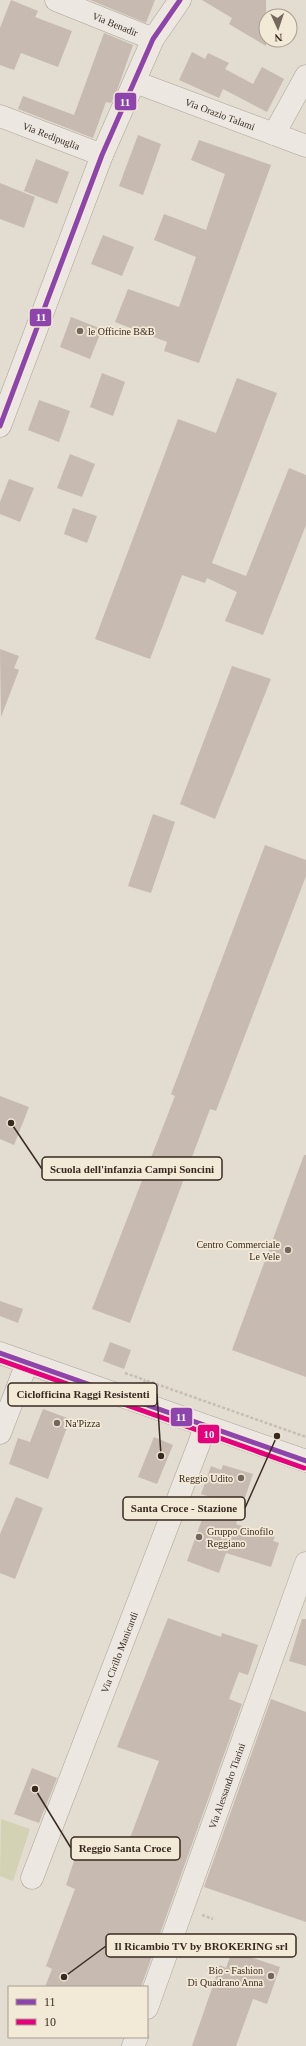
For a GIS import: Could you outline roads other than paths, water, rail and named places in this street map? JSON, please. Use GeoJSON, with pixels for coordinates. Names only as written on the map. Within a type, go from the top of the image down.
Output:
{"type":"FeatureCollection","features":[{"type":"Feature","properties":{"kind":"street","name":"Via Benadir"},"geometry":{"type":"LineString","coordinates":[[56,0],[153,39]]}},
{"type":"Feature","properties":{"kind":"street"},"geometry":{"type":"LineString","coordinates":[[0,426],[102,155],[153,39],[180,0]]}},
{"type":"Feature","properties":{"kind":"street"},"geometry":{"type":"LineString","coordinates":[[274,134],[306,76]]}},
{"type":"Feature","properties":{"kind":"street","name":"Via Orazio Talami"},"geometry":{"type":"LineString","coordinates":[[135,82],[306,146]]}},
{"type":"Feature","properties":{"kind":"street","name":"Via Redipuglia"},"geometry":{"type":"LineString","coordinates":[[0,116],[102,155]]}},
{"type":"Feature","properties":{"kind":"street"},"geometry":{"type":"LineString","coordinates":[[0,1353],[306,1461]]}},
{"type":"Feature","properties":{"kind":"street"},"geometry":{"type":"LineString","coordinates":[[0,1433],[27,1363]]}},
{"type":"Feature","properties":{"kind":"street","name":"Via Cirillo Manicardi"},"geometry":{"type":"LineString","coordinates":[[32,1878],[205,1426]]}},
{"type":"Feature","properties":{"kind":"street","name":"Via Alessandro Tiarini"},"geometry":{"type":"LineString","coordinates":[[148,2005],[306,1562]]}},
{"type":"Feature","properties":{"kind":"place","name":"le Officine B&B"},"geometry":{"type":"Point","coordinates":[80,331]}},
{"type":"Feature","properties":{"kind":"place","name":"Scuola dell'infanzia Campi Soncini"},"geometry":{"type":"Point","coordinates":[11,1123]}},
{"type":"Feature","properties":{"kind":"place","name":"Centro Commerciale Le Vele"},"geometry":{"type":"Point","coordinates":[288,1250]}},
{"type":"Feature","properties":{"kind":"place","name":"Na'Pizza"},"geometry":{"type":"Point","coordinates":[57,1423]}},
{"type":"Feature","properties":{"kind":"place","name":"Santa Croce - Stazione"},"geometry":{"type":"Point","coordinates":[277,1436]}},
{"type":"Feature","properties":{"kind":"place","name":"Ciclofficina Raggi Resistenti"},"geometry":{"type":"Point","coordinates":[161,1456]}},
{"type":"Feature","properties":{"kind":"place","name":"Reggio Udito"},"geometry":{"type":"Point","coordinates":[241,1478]}},
{"type":"Feature","properties":{"kind":"place","name":"Gruppo Cinofilo Reggiano"},"geometry":{"type":"Point","coordinates":[199,1537]}},
{"type":"Feature","properties":{"kind":"place","name":"Reggio Santa Croce"},"geometry":{"type":"Point","coordinates":[35,1789]}},
{"type":"Feature","properties":{"kind":"place","name":"Bio - Fashion Di Quadrano Anna"},"geometry":{"type":"Point","coordinates":[271,1976]}},
{"type":"Feature","properties":{"kind":"place","name":"Il Ricambio TV by BROKERING srl"},"geometry":{"type":"Point","coordinates":[64,1977]}}]}
